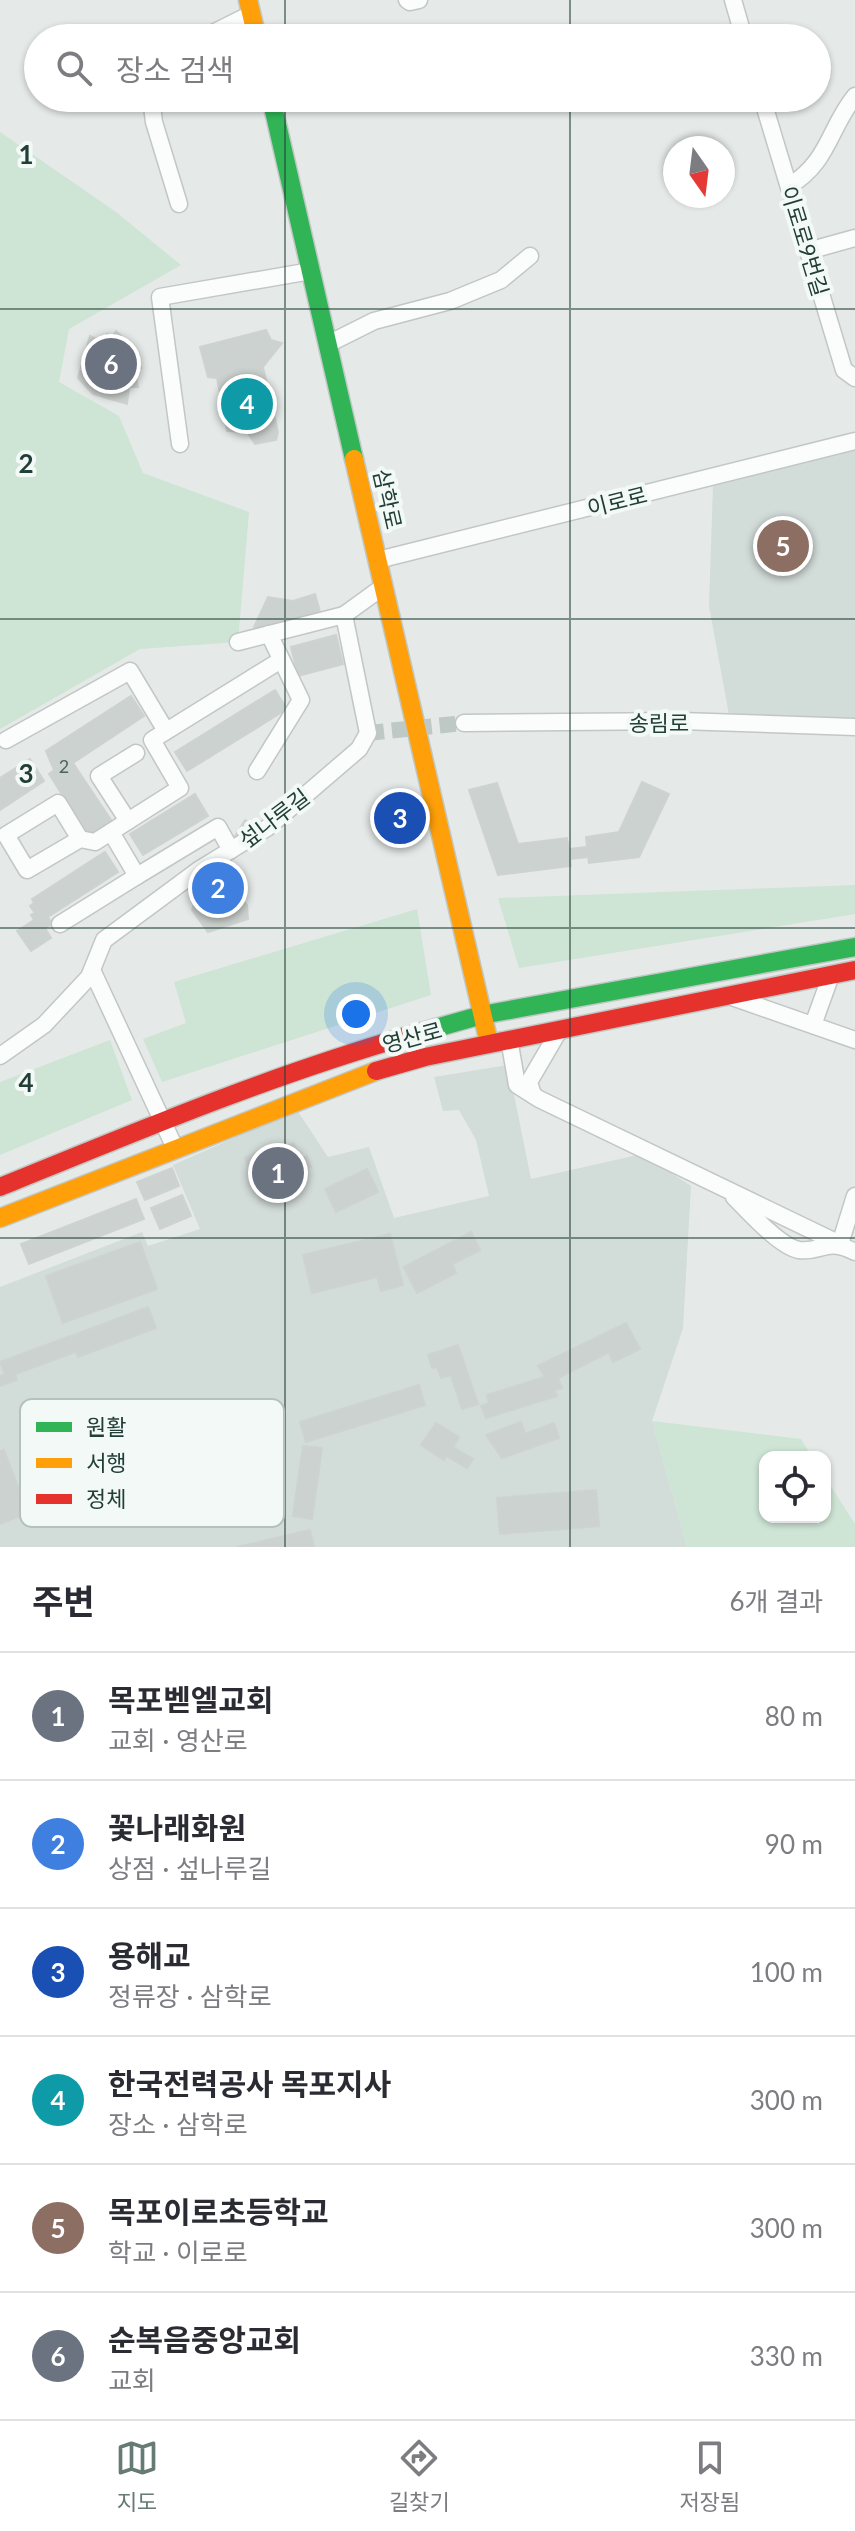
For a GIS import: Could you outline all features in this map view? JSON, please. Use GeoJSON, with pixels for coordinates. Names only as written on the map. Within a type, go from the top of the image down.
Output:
{"type":"FeatureCollection","features":[{"type":"Feature","properties":{"kind":"street"},"geometry":{"type":"LineString","coordinates":[[407,0],[419,0]]}},
{"type":"Feature","properties":{"kind":"street"},"geometry":{"type":"LineString","coordinates":[[733,0],[740,24]]}},
{"type":"Feature","properties":{"kind":"street"},"geometry":{"type":"LineString","coordinates":[[224,24],[250,7]]}},
{"type":"Feature","properties":{"kind":"street"},"geometry":{"type":"LineString","coordinates":[[789,186],[812,169],[855,96]]}},
{"type":"Feature","properties":{"kind":"street"},"geometry":{"type":"LineString","coordinates":[[153,112],[179,204]]}},
{"type":"Feature","properties":{"kind":"street","name":"삼학로"},"geometry":{"type":"LineString","coordinates":[[274,112],[482,1015]]}},
{"type":"Feature","properties":{"kind":"street","name":"이로로9번길"},"geometry":{"type":"LineString","coordinates":[[766,112],[844,370],[855,378]]}},
{"type":"Feature","properties":{"kind":"street"},"geometry":{"type":"LineString","coordinates":[[808,251],[855,238]]}},
{"type":"Feature","properties":{"kind":"street"},"geometry":{"type":"LineString","coordinates":[[328,344],[374,321],[450,301],[501,280],[530,256]]}},
{"type":"Feature","properties":{"kind":"street"},"geometry":{"type":"LineString","coordinates":[[180,444],[160,297],[311,271]]}},
{"type":"Feature","properties":{"kind":"street","name":"이로로"},"geometry":{"type":"LineString","coordinates":[[378,560],[855,441]]}},
{"type":"Feature","properties":{"kind":"street"},"geometry":{"type":"LineString","coordinates":[[238,642],[344,615],[384,586]]}},
{"type":"Feature","properties":{"kind":"street","name":"섶나루길"},"geometry":{"type":"LineString","coordinates":[[0,1056],[44,1025],[89,977],[104,940],[200,869],[279,818],[359,749],[368,733],[344,615]]}},
{"type":"Feature","properties":{"kind":"street"},"geometry":{"type":"LineString","coordinates":[[257,771],[301,700],[269,634]]}},
{"type":"Feature","properties":{"kind":"street"},"geometry":{"type":"LineString","coordinates":[[80,839],[58,803],[6,835],[27,870],[80,839],[95,842],[111,832],[180,788],[152,740],[281,660]]}},
{"type":"Feature","properties":{"kind":"street"},"geometry":{"type":"LineString","coordinates":[[6,740],[130,671],[166,731]]}},
{"type":"Feature","properties":{"kind":"street","name":"송림로"},"geometry":{"type":"LineString","coordinates":[[464,723],[681,721],[855,727]]}},
{"type":"Feature","properties":{"kind":"street"},"geometry":{"type":"LineString","coordinates":[[128,821],[99,776],[136,753]]}},
{"type":"Feature","properties":{"kind":"street"},"geometry":{"type":"LineString","coordinates":[[60,924],[218,827],[231,850]]}},
{"type":"Feature","properties":{"kind":"street"},"geometry":{"type":"LineString","coordinates":[[111,832],[137,876]]}},
{"type":"Feature","properties":{"kind":"street","name":"영산로"},"geometry":{"type":"LineString","coordinates":[[0,1187],[163,1121],[332,1058],[482,1015],[855,947]]}},
{"type":"Feature","properties":{"kind":"street"},"geometry":{"type":"LineString","coordinates":[[92,970],[175,1148]]}},
{"type":"Feature","properties":{"kind":"street","name":"영산로"},"geometry":{"type":"LineString","coordinates":[[0,1218],[360,1076],[489,1043],[855,970]]}},
{"type":"Feature","properties":{"kind":"street"},"geometry":{"type":"LineString","coordinates":[[813,1025],[831,975]]}},
{"type":"Feature","properties":{"kind":"street"},"geometry":{"type":"LineString","coordinates":[[729,996],[855,1040]]}},
{"type":"Feature","properties":{"kind":"street"},"geometry":{"type":"LineString","coordinates":[[482,1015],[489,1043]]}},
{"type":"Feature","properties":{"kind":"street"},"geometry":{"type":"LineString","coordinates":[[533,1095],[529,1082],[560,1029]]}},
{"type":"Feature","properties":{"kind":"street"},"geometry":{"type":"LineString","coordinates":[[509,1039],[517,1085],[533,1095],[847,1248]]}},
{"type":"Feature","properties":{"kind":"street"},"geometry":{"type":"LineString","coordinates":[[721,1185],[770,1233],[798,1250],[847,1248]]}},
{"type":"Feature","properties":{"kind":"street"},"geometry":{"type":"LineString","coordinates":[[847,1248],[855,1196]]}},
{"type":"Feature","properties":{"kind":"shaded area"},"geometry":{"type":"Polygon","coordinates":[[[855,450],[855,718],[729,715],[709,606],[713,486],[855,450]]]}},
{"type":"Feature","properties":{"kind":"shaded area"},"geometry":{"type":"Polygon","coordinates":[[[508,1065],[531,1179],[642,1154],[691,1186],[683,1328],[652,1421],[687,1547],[0,1547],[0,1287],[142,1232],[148,1246],[200,1229],[173,1165],[297,1110],[328,1157],[369,1147],[394,1218],[489,1196],[476,1140],[459,1110],[443,1111],[434,1077],[508,1065]]]}},
{"type":"Feature","properties":{"kind":"green space"},"geometry":{"type":"Polygon","coordinates":[[[0,132],[116,212],[181,265],[69,329],[59,382],[119,416],[143,473],[249,512],[238,642],[140,649],[0,729],[0,132]]]}},
{"type":"Feature","properties":{"kind":"green space"},"geometry":{"type":"Polygon","coordinates":[[[855,885],[855,914],[519,968],[498,898],[855,885]]]}},
{"type":"Feature","properties":{"kind":"green space"},"geometry":{"type":"Polygon","coordinates":[[[417,909],[431,995],[162,1082],[143,1039],[186,1023],[174,982],[417,909]]]}},
{"type":"Feature","properties":{"kind":"green space"},"geometry":{"type":"Polygon","coordinates":[[[110,1040],[132,1100],[0,1155],[0,1082],[110,1040]]]}},
{"type":"Feature","properties":{"kind":"green space"},"geometry":{"type":"Polygon","coordinates":[[[652,1421],[801,1439],[808,1451],[759,1451],[759,1523],[831,1523],[831,1486],[855,1524],[855,1547],[687,1547],[652,1421]]]}},
{"type":"Feature","properties":{"kind":"building"},"geometry":{"type":"Polygon","coordinates":[[[266,330],[271,340],[282,343],[263,367],[278,432],[276,440],[255,444],[247,432],[227,431],[217,378],[208,377],[200,347],[266,330]]]}},
{"type":"Feature","properties":{"kind":"building"},"geometry":{"type":"Polygon","coordinates":[[[116,331],[131,345],[141,368],[134,369],[138,387],[129,387],[127,404],[93,394],[78,378],[90,336],[102,342],[107,334],[112,337],[116,331]]]}},
{"type":"Feature","properties":{"kind":"building"},"geometry":{"type":"Polygon","coordinates":[[[315,594],[321,615],[261,630],[254,627],[268,597],[293,601],[315,594]]]}},
{"type":"Feature","properties":{"kind":"building"},"geometry":{"type":"Polygon","coordinates":[[[336,635],[343,664],[298,676],[291,647],[336,635]]]}},
{"type":"Feature","properties":{"kind":"building"},"geometry":{"type":"Polygon","coordinates":[[[275,690],[287,709],[187,771],[175,752],[275,690]]]}},
{"type":"Feature","properties":{"kind":"building"},"geometry":{"type":"Polygon","coordinates":[[[131,696],[144,716],[73,763],[113,823],[90,838],[49,774],[54,770],[46,751],[131,696]]]}},
{"type":"Feature","properties":{"kind":"building"},"geometry":{"type":"Polygon","coordinates":[[[30,759],[44,781],[0,810],[0,778],[30,759]]]}},
{"type":"Feature","properties":{"kind":"building"},"geometry":{"type":"Polygon","coordinates":[[[642,782],[669,794],[639,857],[589,863],[588,857],[570,859],[571,866],[498,875],[469,790],[497,783],[518,844],[567,838],[569,849],[587,847],[586,837],[619,832],[642,782]]]}},
{"type":"Feature","properties":{"kind":"building"},"geometry":{"type":"Polygon","coordinates":[[[195,794],[208,816],[143,855],[130,834],[195,794]]]}},
{"type":"Feature","properties":{"kind":"building"},"geometry":{"type":"Polygon","coordinates":[[[245,820],[255,826],[238,840],[235,836],[245,820]]]}},
{"type":"Feature","properties":{"kind":"building"},"geometry":{"type":"Polygon","coordinates":[[[105,852],[118,872],[48,917],[52,924],[45,928],[51,938],[31,951],[17,931],[34,920],[31,915],[35,913],[30,906],[34,903],[32,899],[105,852]]]}},
{"type":"Feature","properties":{"kind":"building"},"geometry":{"type":"Polygon","coordinates":[[[215,872],[247,905],[248,919],[208,932],[192,910],[198,889],[215,872]]]}},
{"type":"Feature","properties":{"kind":"building"},"geometry":{"type":"Polygon","coordinates":[[[294,1143],[300,1159],[307,1156],[311,1167],[304,1170],[306,1176],[279,1187],[281,1192],[261,1200],[245,1158],[255,1153],[257,1158],[294,1143]]]}},
{"type":"Feature","properties":{"kind":"building"},"geometry":{"type":"Polygon","coordinates":[[[172,1168],[179,1186],[145,1200],[137,1182],[172,1168]]]}},
{"type":"Feature","properties":{"kind":"building"},"geometry":{"type":"Polygon","coordinates":[[[367,1169],[378,1192],[336,1212],[325,1189],[367,1169]]]}},
{"type":"Feature","properties":{"kind":"building"},"geometry":{"type":"Polygon","coordinates":[[[182,1195],[191,1216],[160,1229],[151,1208],[182,1195]]]}},
{"type":"Feature","properties":{"kind":"building"},"geometry":{"type":"Polygon","coordinates":[[[136,1199],[144,1219],[29,1264],[21,1244],[136,1199]]]}},
{"type":"Feature","properties":{"kind":"building"},"geometry":{"type":"Polygon","coordinates":[[[471,1232],[480,1250],[452,1264],[456,1273],[417,1293],[404,1267],[471,1232]]]}},
{"type":"Feature","properties":{"kind":"building"},"geometry":{"type":"Polygon","coordinates":[[[390,1234],[403,1285],[381,1291],[377,1277],[312,1293],[303,1255],[390,1234]]]}},
{"type":"Feature","properties":{"kind":"building"},"geometry":{"type":"Polygon","coordinates":[[[140,1242],[157,1289],[63,1323],[46,1276],[140,1242]]]}},
{"type":"Feature","properties":{"kind":"building"},"geometry":{"type":"Polygon","coordinates":[[[148,1307],[156,1328],[78,1357],[71,1336],[148,1307]]]}},
{"type":"Feature","properties":{"kind":"building"},"geometry":{"type":"Polygon","coordinates":[[[626,1323],[640,1349],[613,1362],[609,1352],[558,1378],[562,1388],[554,1390],[557,1396],[486,1418],[481,1406],[489,1403],[487,1395],[545,1377],[538,1366],[626,1323]]]}},
{"type":"Feature","properties":{"kind":"building"},"geometry":{"type":"Polygon","coordinates":[[[70,1336],[76,1352],[15,1374],[17,1380],[0,1386],[0,1376],[5,1374],[0,1362],[70,1336]]]}},
{"type":"Feature","properties":{"kind":"building"},"geometry":{"type":"Polygon","coordinates":[[[458,1345],[478,1404],[462,1409],[451,1375],[441,1378],[437,1367],[432,1368],[428,1355],[458,1345]]]}},
{"type":"Feature","properties":{"kind":"building"},"geometry":{"type":"Polygon","coordinates":[[[419,1385],[425,1405],[306,1442],[300,1422],[419,1385]]]}},
{"type":"Feature","properties":{"kind":"building"},"geometry":{"type":"Polygon","coordinates":[[[521,1422],[525,1434],[554,1423],[559,1438],[502,1458],[486,1435],[521,1422]]]}},
{"type":"Feature","properties":{"kind":"building"},"geometry":{"type":"Polygon","coordinates":[[[436,1423],[459,1437],[453,1447],[473,1459],[467,1468],[446,1456],[444,1460],[421,1445],[436,1423]]]}},
{"type":"Feature","properties":{"kind":"building"},"geometry":{"type":"Polygon","coordinates":[[[303,1446],[322,1448],[312,1519],[293,1516],[303,1446]]]}},
{"type":"Feature","properties":{"kind":"building"},"geometry":{"type":"Polygon","coordinates":[[[4,1450],[20,1492],[20,1516],[0,1524],[0,1451],[4,1450]]]}},
{"type":"Feature","properties":{"kind":"building"},"geometry":{"type":"Polygon","coordinates":[[[596,1490],[599,1526],[500,1534],[497,1498],[596,1490]]]}},
{"type":"Feature","properties":{"kind":"building"},"geometry":{"type":"Polygon","coordinates":[[[310,1530],[314,1547],[237,1547],[310,1530]]]}},
{"type":"Feature","properties":{"kind":"tunnel"},"geometry":{"type":"LineString","coordinates":[[368,733],[464,723]]}},
{"type":"Feature","properties":{"kind":"traffic: fast"},"geometry":{"type":"LineString","coordinates":[[274,112],[354,459]]}},
{"type":"Feature","properties":{"kind":"traffic: fast"},"geometry":{"type":"LineString","coordinates":[[404,1037],[482,1015],[855,947]]}},
{"type":"Feature","properties":{"kind":"traffic: slow"},"geometry":{"type":"LineString","coordinates":[[248,0],[254,24]]}},
{"type":"Feature","properties":{"kind":"traffic: slow"},"geometry":{"type":"LineString","coordinates":[[354,459],[489,1043]]}},
{"type":"Feature","properties":{"kind":"traffic: slow"},"geometry":{"type":"LineString","coordinates":[[0,1218],[376,1071]]}},
{"type":"Feature","properties":{"kind":"traffic: jam"},"geometry":{"type":"LineString","coordinates":[[376,1071],[425,1057],[855,970]]}},
{"type":"Feature","properties":{"kind":"traffic: jam"},"geometry":{"type":"LineString","coordinates":[[0,1187],[251,1088],[404,1037]]}},
{"type":"Feature","properties":{"kind":"place","name":"순복음중앙교회"},"geometry":{"type":"Point","coordinates":[111,364]}},
{"type":"Feature","properties":{"kind":"place","name":"한국전력공사 목포지사"},"geometry":{"type":"Point","coordinates":[247,404]}},
{"type":"Feature","properties":{"kind":"place","name":"목포이로초등학교"},"geometry":{"type":"Point","coordinates":[783,546]}},
{"type":"Feature","properties":{"kind":"place","name":"용해교"},"geometry":{"type":"Point","coordinates":[400,818]}},
{"type":"Feature","properties":{"kind":"place","name":"꽃나래화원"},"geometry":{"type":"Point","coordinates":[218,888]}},
{"type":"Feature","properties":{"kind":"place","name":"목포벧엘교회"},"geometry":{"type":"Point","coordinates":[278,1173]}}]}
